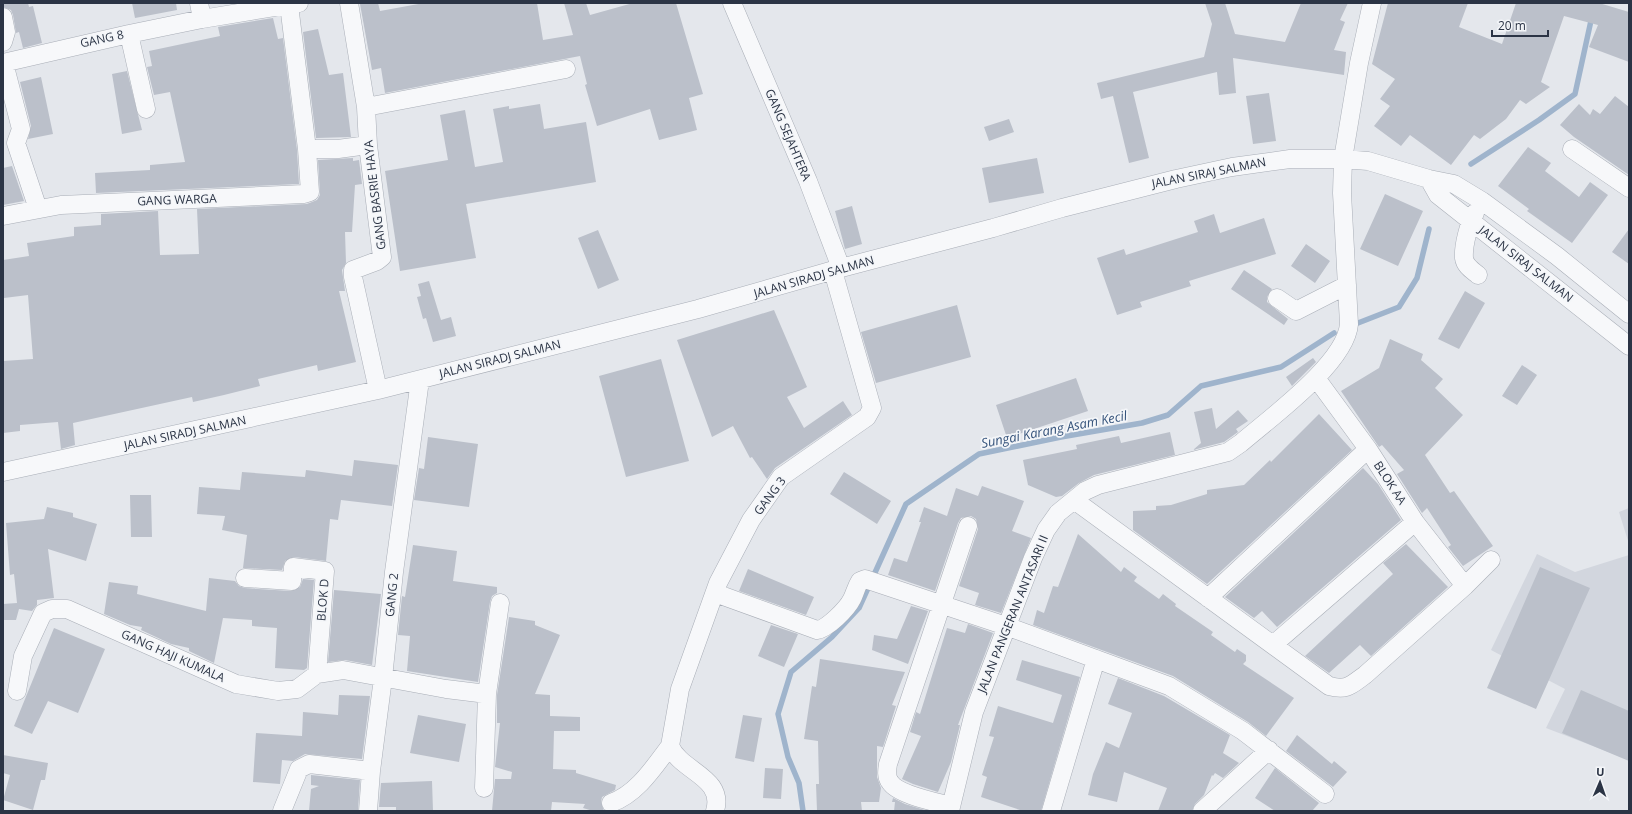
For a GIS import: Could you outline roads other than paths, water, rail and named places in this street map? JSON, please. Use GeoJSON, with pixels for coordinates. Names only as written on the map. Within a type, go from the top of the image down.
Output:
{"type":"FeatureCollection","features":[{"type":"Feature","properties":{"kind":"street","name":"GANG BASRIE HAYA"},"geometry":{"type":"LineString","coordinates":[[349,3],[366,107],[368,145],[382,257],[377,261],[353,270],[352,277],[378,390]]}},
{"type":"Feature","properties":{"kind":"street","name":"GANG SEJAHTERA"},"geometry":{"type":"LineString","coordinates":[[732,3],[808,181],[837,270]]}},
{"type":"Feature","properties":{"kind":"street","name":"JALAN PANGERAN ANTASARI II"},"geometry":{"type":"LineString","coordinates":[[950,809],[974,712],[1033,558],[1046,530],[1058,513],[1084,491],[1098,485],[1228,452],[1241,443],[1316,378],[1342,345],[1347,336],[1349,324],[1342,193],[1343,159],[1359,63],[1372,3]]}},
{"type":"Feature","properties":{"kind":"street"},"geometry":{"type":"LineString","coordinates":[[294,4],[307,149],[327,150],[368,145]]}},
{"type":"Feature","properties":{"kind":"street","name":"GANG 8"},"geometry":{"type":"LineString","coordinates":[[3,63],[129,34],[201,11],[294,4]]}},
{"type":"Feature","properties":{"kind":"street"},"geometry":{"type":"LineString","coordinates":[[3,17],[6,32],[3,42]]}},
{"type":"Feature","properties":{"kind":"street"},"geometry":{"type":"LineString","coordinates":[[129,34],[146,109]]}},
{"type":"Feature","properties":{"kind":"street"},"geometry":{"type":"LineString","coordinates":[[3,63],[21,129],[16,143],[38,209]]}},
{"type":"Feature","properties":{"kind":"street"},"geometry":{"type":"LineString","coordinates":[[366,107],[566,69]]}},
{"type":"Feature","properties":{"kind":"street","name":"GANG WARGA"},"geometry":{"type":"LineString","coordinates":[[3,216],[61,205],[304,194],[310,192],[307,149]]}},
{"type":"Feature","properties":{"kind":"street"},"geometry":{"type":"LineString","coordinates":[[1572,149],[1629,188]]}},
{"type":"Feature","properties":{"kind":"street","name":"JALAN SIRAJ SALMAN"},"geometry":{"type":"LineString","coordinates":[[993,228],[1176,178],[1232,167],[1290,159],[1343,159],[1377,163],[1428,179],[1454,184],[1482,201],[1557,256],[1629,314]]}},
{"type":"Feature","properties":{"kind":"street","name":"JALAN SIRAJ SALMAN"},"geometry":{"type":"LineString","coordinates":[[1428,179],[1438,195],[1629,346]]}},
{"type":"Feature","properties":{"kind":"street"},"geometry":{"type":"LineString","coordinates":[[1478,274],[1469,267],[1464,258],[1470,221],[1482,201]]}},
{"type":"Feature","properties":{"kind":"street","name":"JALAN SIRADJ SALMAN"},"geometry":{"type":"LineString","coordinates":[[3,472],[420,380],[698,309],[993,228]]}},
{"type":"Feature","properties":{"kind":"street","name":"GANG 3"},"geometry":{"type":"LineString","coordinates":[[671,749],[680,689],[715,593],[751,520],[781,477],[867,417],[872,408],[837,270]]}},
{"type":"Feature","properties":{"kind":"street"},"geometry":{"type":"LineString","coordinates":[[1277,298],[1296,311],[1347,285]]}},
{"type":"Feature","properties":{"kind":"street","name":"BLOK AA"},"geometry":{"type":"LineString","coordinates":[[1316,378],[1368,449],[1415,522],[1465,586]]}},
{"type":"Feature","properties":{"kind":"street","name":"GANG 2"},"geometry":{"type":"LineString","coordinates":[[368,811],[371,771],[383,678],[394,572],[420,380]]}},
{"type":"Feature","properties":{"kind":"street"},"geometry":{"type":"LineString","coordinates":[[1208,598],[1368,449]]}},
{"type":"Feature","properties":{"kind":"street"},"geometry":{"type":"LineString","coordinates":[[1074,500],[1208,598],[1274,644],[1329,686],[1339,688],[1349,687],[1410,636],[1491,560]]}},
{"type":"Feature","properties":{"kind":"street"},"geometry":{"type":"LineString","coordinates":[[1274,644],[1415,522]]}},
{"type":"Feature","properties":{"kind":"street"},"geometry":{"type":"LineString","coordinates":[[950,809],[898,790],[889,782],[887,775],[888,764],[901,722],[968,526]]}},
{"type":"Feature","properties":{"kind":"street","name":"BLOK D"},"geometry":{"type":"LineString","coordinates":[[245,578],[292,581],[293,566],[326,571],[317,674]]}},
{"type":"Feature","properties":{"kind":"street"},"geometry":{"type":"LineString","coordinates":[[715,593],[817,630],[827,627],[851,601],[860,581],[865,579],[882,586],[1006,626],[1169,686],[1211,710],[1269,750],[1325,794]]}},
{"type":"Feature","properties":{"kind":"street"},"geometry":{"type":"LineString","coordinates":[[484,788],[487,694],[500,603]]}},
{"type":"Feature","properties":{"kind":"street","name":"GANG HAJI KUMALA"},"geometry":{"type":"LineString","coordinates":[[17,691],[23,656],[43,613],[52,609],[67,609],[236,684],[278,691],[297,689],[317,674],[342,670],[487,694]]}},
{"type":"Feature","properties":{"kind":"street"},"geometry":{"type":"LineString","coordinates":[[1051,811],[1096,659]]}},
{"type":"Feature","properties":{"kind":"street"},"geometry":{"type":"LineString","coordinates":[[611,803],[623,799],[671,749],[714,787],[716,797],[715,811]]}},
{"type":"Feature","properties":{"kind":"street"},"geometry":{"type":"LineString","coordinates":[[1202,811],[1269,750]]}},
{"type":"Feature","properties":{"kind":"street"},"geometry":{"type":"LineString","coordinates":[[282,811],[299,770],[309,764],[371,771]]}},
{"type":"Feature","properties":{"kind":"waterway","name":"Sungai Karang Asam Kecil"},"geometry":{"type":"LineString","coordinates":[[1471,164],[1539,120],[1575,94],[1592,16]]}},
{"type":"Feature","properties":{"kind":"waterway","name":"Sungai Karang Asam Kecil"},"geometry":{"type":"LineString","coordinates":[[1358,323],[1399,307],[1417,278],[1429,229]]}},
{"type":"Feature","properties":{"kind":"waterway","name":"Sungai Karang Asam Kecil"},"geometry":{"type":"LineString","coordinates":[[803,811],[799,783],[788,757],[778,714],[791,672],[832,637],[859,608],[906,504],[979,454],[1061,437],[1142,423],[1168,415],[1201,386],[1281,367],[1334,333]]}}]}
